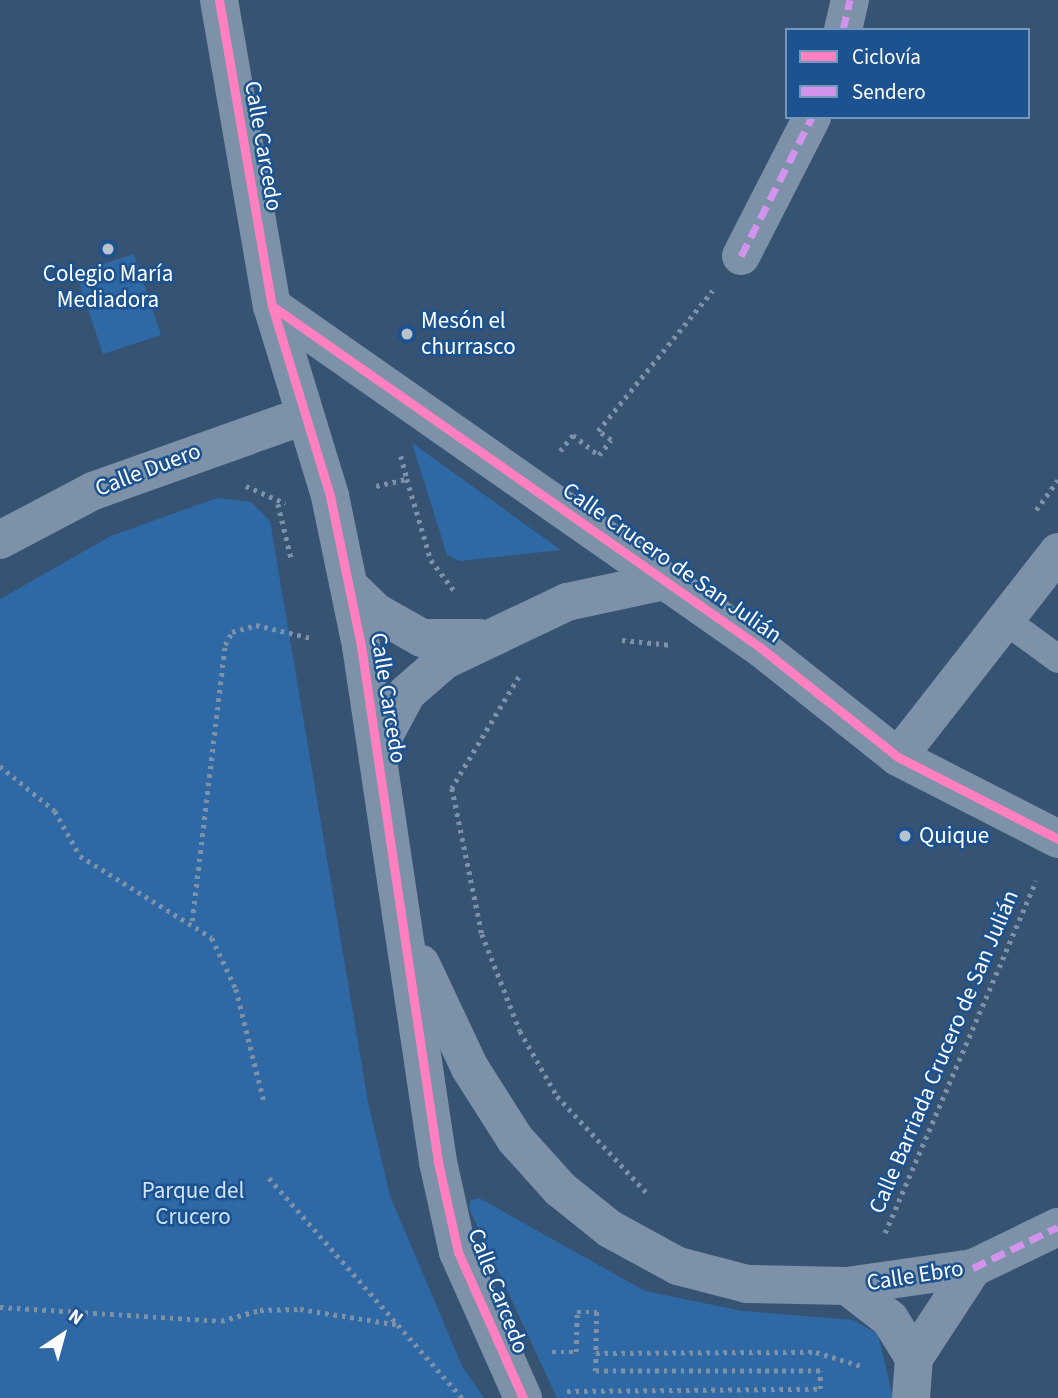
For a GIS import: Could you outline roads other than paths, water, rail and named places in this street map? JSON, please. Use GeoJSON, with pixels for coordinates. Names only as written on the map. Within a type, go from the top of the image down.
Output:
{"type":"FeatureCollection","features":[{"type":"Feature","properties":{"kind":"street","name":"Calle Carcedo"},"geometry":{"type":"LineString","coordinates":[[219,0],[272,306],[350,587],[378,747],[399,910],[458,1252],[522,1396]]}},
{"type":"Feature","properties":{"kind":"street"},"geometry":{"type":"LineString","coordinates":[[843,28],[850,0]]}},
{"type":"Feature","properties":{"kind":"street"},"geometry":{"type":"LineString","coordinates":[[741,256],[811,119]]}},
{"type":"Feature","properties":{"kind":"street","name":"Calle Crucero de San Julián"},"geometry":{"type":"LineString","coordinates":[[272,306],[665,581],[898,757],[1058,839]]}},
{"type":"Feature","properties":{"kind":"street","name":"Calle Duero"},"geometry":{"type":"LineString","coordinates":[[0,540],[45,513],[304,416]]}},
{"type":"Feature","properties":{"kind":"street"},"geometry":{"type":"LineString","coordinates":[[0,524],[45,513]]}},
{"type":"Feature","properties":{"kind":"street"},"geometry":{"type":"LineString","coordinates":[[898,757],[1058,552]]}},
{"type":"Feature","properties":{"kind":"street","name":"Calle Crucero de San Julián"},"geometry":{"type":"LineString","coordinates":[[378,747],[424,674],[488,637],[567,602],[665,581]]}},
{"type":"Feature","properties":{"kind":"street","name":"Calle Crucero de San Julián"},"geometry":{"type":"LineString","coordinates":[[350,587],[376,612],[422,638],[488,637]]}},
{"type":"Feature","properties":{"kind":"street","name":"Calle Carcedo"},"geometry":{"type":"LineString","coordinates":[[399,910],[470,1068],[515,1139],[560,1189],[610,1229],[678,1266],[747,1284],[847,1286]]}},
{"type":"Feature","properties":{"kind":"street","name":"Calle Ebro"},"geometry":{"type":"LineString","coordinates":[[847,1286],[973,1268],[1058,1227]]}},
{"type":"Feature","properties":{"kind":"street"},"geometry":{"type":"LineString","coordinates":[[911,1398],[914,1358],[973,1268]]}},
{"type":"Feature","properties":{"kind":"street"},"geometry":{"type":"LineString","coordinates":[[847,1286],[890,1319],[914,1358]]}},
{"type":"Feature","properties":{"kind":"lane"},"geometry":{"type":"LineString","coordinates":[[1005,620],[1058,659]]}},
{"type":"Feature","properties":{"kind":"place","name":"Colegio María Mediadora"},"geometry":{"type":"Point","coordinates":[108,249]}},
{"type":"Feature","properties":{"kind":"place","name":"Mesón el churrasco"},"geometry":{"type":"Point","coordinates":[407,334]}},
{"type":"Feature","properties":{"kind":"place","name":"Quique"},"geometry":{"type":"Point","coordinates":[905,836]}},
{"type":"Feature","properties":{"kind":"park label","name":"Parque del Crucero"},"geometry":{"type":"Point","coordinates":[193,1204]}}]}
